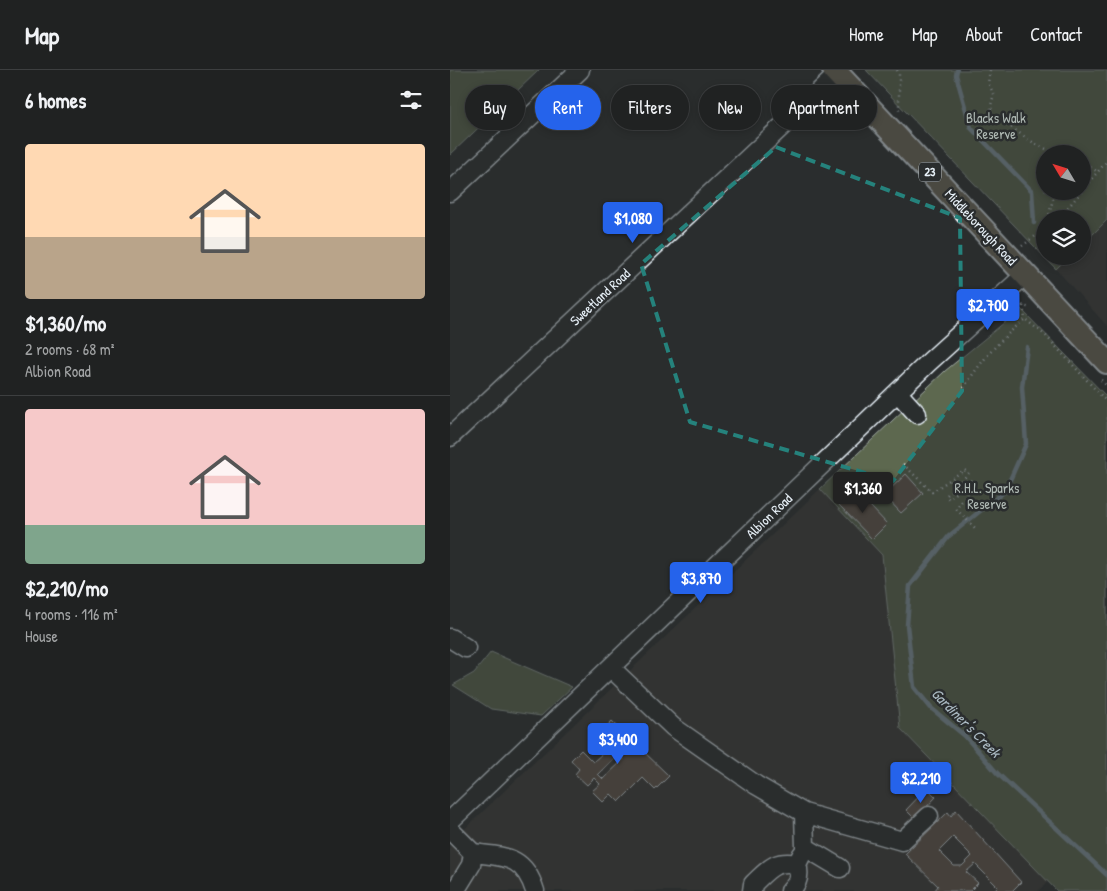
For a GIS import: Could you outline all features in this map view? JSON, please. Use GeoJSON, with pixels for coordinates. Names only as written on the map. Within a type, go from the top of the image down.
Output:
{"type":"FeatureCollection","features":[{"type":"Feature","properties":{"kind":"main road","name":"Middleborough Road"},"geometry":{"type":"LineString","coordinates":[[836,72],[1107,362]]}},
{"type":"Feature","properties":{"kind":"street"},"geometry":{"type":"LineString","coordinates":[[450,192],[580,70]]}},
{"type":"Feature","properties":{"kind":"street","name":"Sweetland Road"},"geometry":{"type":"LineString","coordinates":[[450,437],[836,72]]}},
{"type":"Feature","properties":{"kind":"street","name":"Albion Road"},"geometry":{"type":"LineString","coordinates":[[450,821],[898,393],[1025,275]]}},
{"type":"Feature","properties":{"kind":"street"},"geometry":{"type":"LineString","coordinates":[[898,393],[917,414]]}},
{"type":"Feature","properties":{"kind":"street"},"geometry":{"type":"LineString","coordinates":[[450,638],[466,648]]}},
{"type":"Feature","properties":{"kind":"street"},"geometry":{"type":"LineString","coordinates":[[611,668],[673,726],[756,784],[804,813],[902,841],[929,816]]}},
{"type":"Feature","properties":{"kind":"street"},"geometry":{"type":"LineString","coordinates":[[790,891],[796,886],[800,874],[797,864],[805,847],[804,813]]}},
{"type":"Feature","properties":{"kind":"street"},"geometry":{"type":"LineString","coordinates":[[450,830],[473,853],[513,859],[523,866],[531,877],[535,891]]}},
{"type":"Feature","properties":{"kind":"street"},"geometry":{"type":"LineString","coordinates":[[805,847],[840,868]]}},
{"type":"Feature","properties":{"kind":"street"},"geometry":{"type":"LineString","coordinates":[[455,891],[471,865],[473,853]]}},
{"type":"Feature","properties":{"kind":"street"},"geometry":{"type":"LineString","coordinates":[[752,891],[753,884],[772,866],[784,862],[797,864]]}},
{"type":"Feature","properties":{"kind":"path"},"geometry":{"type":"LineString","coordinates":[[898,70],[900,73],[898,139]]}},
{"type":"Feature","properties":{"kind":"path"},"geometry":{"type":"LineString","coordinates":[[990,70],[988,83],[994,94],[991,105],[992,115],[1008,123],[1019,134],[1036,145]]}},
{"type":"Feature","properties":{"kind":"path"},"geometry":{"type":"LineString","coordinates":[[1091,180],[1107,161]]}},
{"type":"Feature","properties":{"kind":"path"},"geometry":{"type":"LineString","coordinates":[[1091,168],[1098,172]]}},
{"type":"Feature","properties":{"kind":"path"},"geometry":{"type":"LineString","coordinates":[[1066,210],[1074,200]]}},
{"type":"Feature","properties":{"kind":"path"},"geometry":{"type":"LineString","coordinates":[[1008,256],[1036,236]]}},
{"type":"Feature","properties":{"kind":"path"},"geometry":{"type":"LineString","coordinates":[[1023,306],[1025,319],[1046,336],[1107,402]]}},
{"type":"Feature","properties":{"kind":"path"},"geometry":{"type":"LineString","coordinates":[[964,388],[979,363],[998,342],[1025,319]]}},
{"type":"Feature","properties":{"kind":"path"},"geometry":{"type":"LineString","coordinates":[[903,464],[932,492],[964,470],[969,473],[946,496],[949,499],[973,479],[975,483],[956,509],[976,528]]}},
{"type":"Feature","properties":{"kind":"highlighted area"},"geometry":{"type":"Polygon","coordinates":[[[776,147],[960,218],[962,391],[893,481],[690,422],[641,264],[776,147]]]}},
{"type":"Feature","properties":{"kind":"shaded area"},"geometry":{"type":"Polygon","coordinates":[[[1107,220],[1107,326],[1056,269],[1060,265],[1091,265],[1091,236],[1107,220]]]}},
{"type":"Feature","properties":{"kind":"shaded area"},"geometry":{"type":"Polygon","coordinates":[[[820,489],[882,555],[900,728],[1049,881],[1038,891],[450,891],[450,843],[820,489]]]}},
{"type":"Feature","properties":{"kind":"green space"},"geometry":{"type":"Polygon","coordinates":[[[450,70],[539,70],[523,85],[465,85],[465,130],[476,130],[450,155],[450,70]]]}},
{"type":"Feature","properties":{"kind":"green space","name":"Blacks Walk Reserve"},"geometry":{"type":"Polygon","coordinates":[[[866,70],[1107,70],[1107,220],[1091,236],[1091,210],[1036,210],[1036,248],[866,70]]]}},
{"type":"Feature","properties":{"kind":"green space","name":"Blacks Walk Reserve"},"geometry":{"type":"Polygon","coordinates":[[[1052,265],[1060,265],[1056,269],[1052,265]]]}},
{"type":"Feature","properties":{"kind":"green space","name":"R.H.L. Sparks Reserve"},"geometry":{"type":"Polygon","coordinates":[[[1021,309],[1107,397],[1107,891],[1057,891],[900,728],[882,555],[820,489],[945,371],[1021,309]]]}},
{"type":"Feature","properties":{"kind":"green space"},"geometry":{"type":"Polygon","coordinates":[[[491,652],[572,687],[541,716],[491,709],[453,685],[474,673],[491,652]]]}},
{"type":"Feature","properties":{"kind":"building"},"geometry":{"type":"Polygon","coordinates":[[[906,474],[923,493],[901,513],[884,495],[906,474]]]}},
{"type":"Feature","properties":{"kind":"building"},"geometry":{"type":"Polygon","coordinates":[[[855,490],[887,524],[872,539],[839,505],[855,490]]]}},
{"type":"Feature","properties":{"kind":"building"},"geometry":{"type":"Polygon","coordinates":[[[612,721],[669,776],[655,790],[643,778],[619,802],[611,794],[603,802],[592,791],[600,784],[594,778],[587,785],[575,774],[579,769],[571,760],[581,750],[593,762],[604,752],[592,740],[612,721]],[[619,754],[598,774],[603,779],[624,759],[619,754]]]}},
{"type":"Feature","properties":{"kind":"building"},"geometry":{"type":"Polygon","coordinates":[[[927,788],[936,797],[915,819],[906,810],[927,788]]]}},
{"type":"Feature","properties":{"kind":"building"},"geometry":{"type":"Polygon","coordinates":[[[956,810],[1021,882],[1012,891],[994,891],[998,887],[975,864],[966,872],[978,883],[970,891],[936,891],[938,886],[905,854],[948,812],[951,816],[956,810]],[[953,837],[939,851],[954,866],[962,866],[972,856],[953,837]]]}},
{"type":"Feature","properties":{"kind":"waterway","name":"Gardiner's Creek"},"geometry":{"type":"LineString","coordinates":[[957,70],[956,75],[971,128],[1032,191],[1034,223]]}},
{"type":"Feature","properties":{"kind":"waterway","name":"Gardiner's Creek"},"geometry":{"type":"LineString","coordinates":[[1027,347],[1022,387],[1026,444],[1005,491],[949,536],[910,586],[907,625],[914,687],[931,708],[965,736],[997,773],[1107,875]]}}]}
